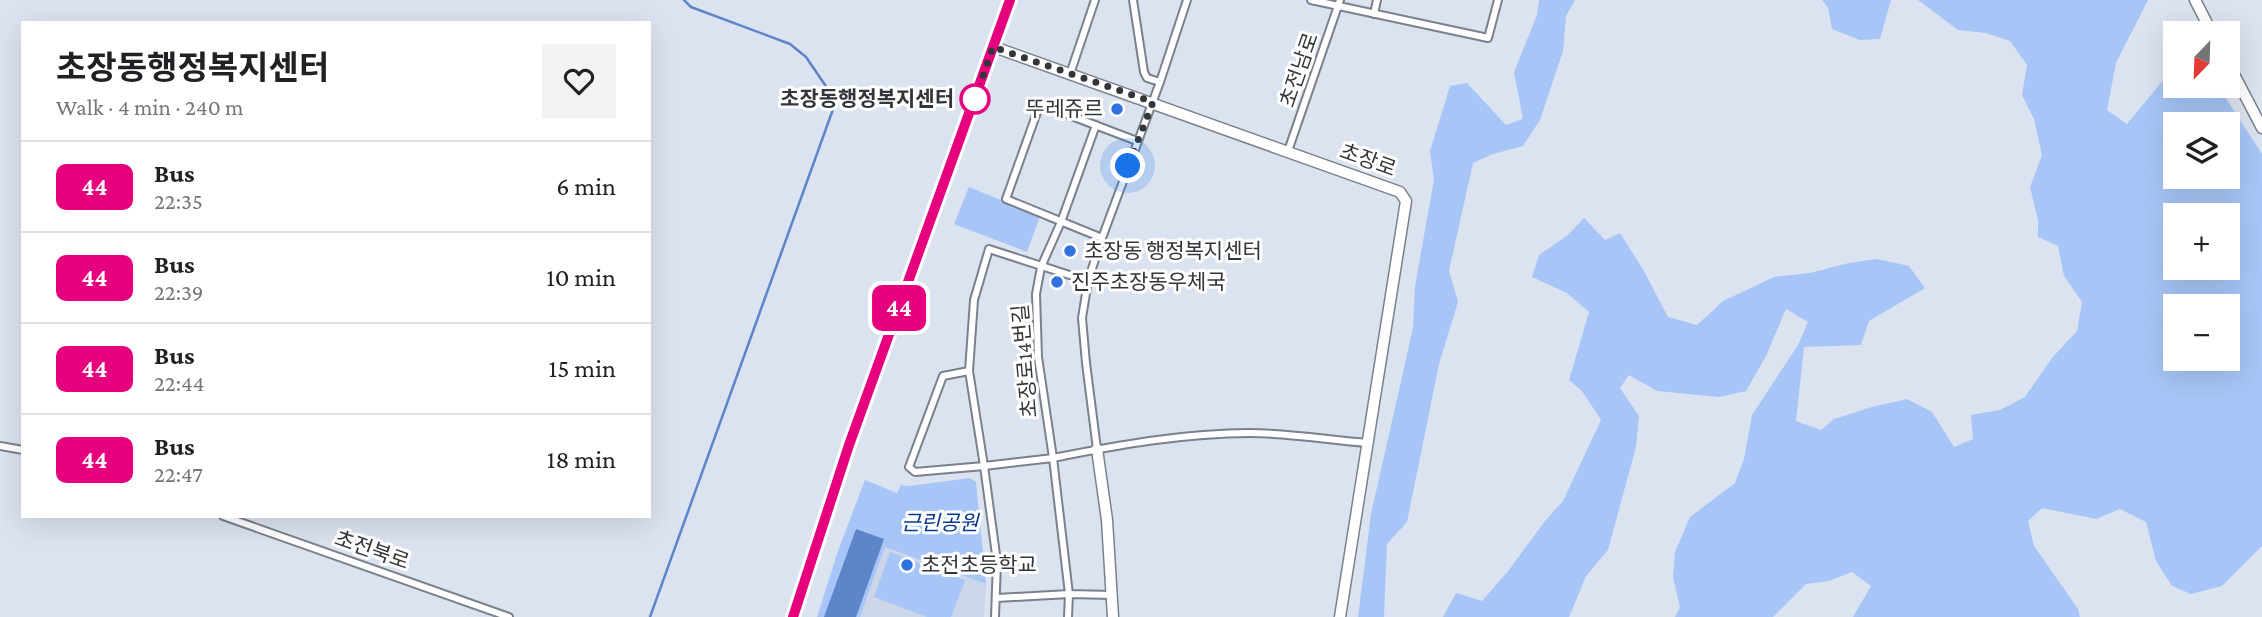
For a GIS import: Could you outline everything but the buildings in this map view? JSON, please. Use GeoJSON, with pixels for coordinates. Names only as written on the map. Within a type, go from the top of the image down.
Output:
{"type":"FeatureCollection","features":[{"type":"Feature","properties":{"kind":"street"},"geometry":{"type":"LineString","coordinates":[[793,617],[849,445],[1010,0]]}},
{"type":"Feature","properties":{"kind":"street"},"geometry":{"type":"LineString","coordinates":[[1070,74],[1095,0]]}},
{"type":"Feature","properties":{"kind":"street"},"geometry":{"type":"LineString","coordinates":[[1133,0],[1144,72],[1147,78],[1160,82]]}},
{"type":"Feature","properties":{"kind":"street"},"geometry":{"type":"LineString","coordinates":[[1112,617],[1113,595],[1107,520],[1082,318],[1088,281],[1102,238],[1153,102],[1187,0]]}},
{"type":"Feature","properties":{"kind":"street"},"geometry":{"type":"LineString","coordinates":[[1311,0],[1340,3],[1374,14],[1488,38],[1498,0]]}},
{"type":"Feature","properties":{"kind":"street"},"geometry":{"type":"LineString","coordinates":[[1374,14],[1377,0]]}},
{"type":"Feature","properties":{"kind":"street"},"geometry":{"type":"LineString","coordinates":[[2195,0],[2206,21]]}},
{"type":"Feature","properties":{"kind":"street","name":"초전남로"},"geometry":{"type":"LineString","coordinates":[[1288,151],[1340,3]]}},
{"type":"Feature","properties":{"kind":"street","name":"초장로"},"geometry":{"type":"LineString","coordinates":[[993,47],[1400,192],[1406,201],[1340,617]]}},
{"type":"Feature","properties":{"kind":"street"},"geometry":{"type":"LineString","coordinates":[[2240,86],[2262,128]]}},
{"type":"Feature","properties":{"kind":"street"},"geometry":{"type":"LineString","coordinates":[[1102,238],[1006,200],[1040,104],[1137,141]]}},
{"type":"Feature","properties":{"kind":"street"},"geometry":{"type":"LineString","coordinates":[[1061,222],[1096,125]]}},
{"type":"Feature","properties":{"kind":"street","name":"초장로14번길"},"geometry":{"type":"LineString","coordinates":[[1061,222],[1041,267],[1036,294],[1038,357],[1069,594],[1068,617]]}},
{"type":"Feature","properties":{"kind":"street"},"geometry":{"type":"LineString","coordinates":[[995,617],[997,562],[969,371],[974,300],[989,249],[1088,281]]}},
{"type":"Feature","properties":{"kind":"street"},"geometry":{"type":"LineString","coordinates":[[969,371],[943,376],[909,467],[915,472],[1053,458],[1097,449],[1219,434],[1254,433],[1368,443]]}},
{"type":"Feature","properties":{"kind":"street"},"geometry":{"type":"LineString","coordinates":[[0,446],[21,450]]}},
{"type":"Feature","properties":{"kind":"street","name":"초전북로"},"geometry":{"type":"LineString","coordinates":[[229,518],[509,617]]}},
{"type":"Feature","properties":{"kind":"street"},"geometry":{"type":"LineString","coordinates":[[997,598],[1069,594],[1113,595]]}},
{"type":"Feature","properties":{"kind":"shaded area"},"geometry":{"type":"Polygon","coordinates":[[[856,529],[884,539],[856,617],[824,617],[856,529]]]}},
{"type":"Feature","properties":{"kind":"shaded area","name":"초전초등학교"},"geometry":{"type":"Polygon","coordinates":[[[885,547],[986,584],[984,617],[860,617],[885,547]]]}},
{"type":"Feature","properties":{"kind":"green space"},"geometry":{"type":"Polygon","coordinates":[[[1539,0],[1575,0],[1566,16],[1563,51],[1540,120],[1523,146],[1473,163],[1449,271],[1458,302],[1439,364],[1407,522],[1387,544],[1384,617],[1358,617],[1371,514],[1413,328],[1415,286],[1434,180],[1430,151],[1450,86],[1467,83],[1506,125],[1523,119],[1514,72],[1537,15],[1539,0]]]}},
{"type":"Feature","properties":{"kind":"green space"},"geometry":{"type":"Polygon","coordinates":[[[1822,0],[1891,0],[1880,39],[1860,40],[1832,29],[1828,8],[1822,0]]]}},
{"type":"Feature","properties":{"kind":"green space"},"geometry":{"type":"Polygon","coordinates":[[[1918,0],[2148,0],[2116,63],[2107,110],[2127,124],[2163,80],[2163,98],[2226,98],[2235,112],[2163,112],[2163,189],[2240,189],[2240,120],[2262,154],[2262,546],[2222,586],[2191,594],[2172,586],[2156,561],[2146,522],[2120,509],[2096,519],[2042,508],[2028,521],[2034,546],[2078,609],[2080,617],[1853,617],[1871,586],[1852,572],[1829,581],[1806,584],[1773,617],[1675,617],[1680,607],[1673,577],[1675,552],[1690,517],[1735,483],[1744,459],[1752,415],[1798,345],[1808,322],[1786,309],[1766,356],[1746,391],[1719,397],[1657,391],[1629,375],[1620,388],[1639,416],[1636,447],[1608,550],[1586,576],[1569,617],[1443,617],[1456,593],[1482,601],[1509,570],[1563,501],[1601,420],[1582,391],[1569,380],[1589,312],[1567,293],[1532,277],[1539,255],[1568,235],[1584,218],[1605,240],[1620,233],[1668,317],[1697,325],[1723,301],[1774,277],[1810,273],[1877,259],[1909,266],[1925,288],[1869,321],[1861,345],[1804,347],[1796,421],[1821,430],[1834,419],[1907,399],[1932,412],[1954,447],[1973,439],[1971,415],[2000,410],[2025,397],[2052,358],[2077,331],[2082,302],[2064,276],[2058,246],[2038,237],[2038,220],[2030,187],[2042,155],[2034,119],[2022,95],[2027,65],[2010,41],[1986,33],[1958,30],[1918,0]]]}},
{"type":"Feature","properties":{"kind":"green space"},"geometry":{"type":"Polygon","coordinates":[[[969,187],[1040,216],[1027,252],[954,224],[969,187]]]}},
{"type":"Feature","properties":{"kind":"green space","name":"근린공원"},"geometry":{"type":"Polygon","coordinates":[[[970,478],[976,482],[986,584],[885,547],[860,617],[817,617],[865,480],[897,493],[901,485],[970,478]]]}},
{"type":"Feature","properties":{"kind":"green space","name":"초전초등학교"},"geometry":{"type":"Polygon","coordinates":[[[890,552],[965,580],[951,617],[927,617],[874,597],[890,552]]]}},
{"type":"Feature","properties":{"kind":"waterway"},"geometry":{"type":"LineString","coordinates":[[650,617],[836,101],[806,57],[790,44],[691,7],[684,0]]}},
{"type":"Feature","properties":{"kind":"bus line","name":"44"},"geometry":{"type":"LineString","coordinates":[[793,617],[849,445],[1010,0]]}},
{"type":"Feature","properties":{"kind":"place","name":"초장동행정복지센터"},"geometry":{"type":"Point","coordinates":[975,99]}},
{"type":"Feature","properties":{"kind":"place","name":"뚜레쥬르"},"geometry":{"type":"Point","coordinates":[1117,109]}},
{"type":"Feature","properties":{"kind":"place","name":"초장동 행정복지센터"},"geometry":{"type":"Point","coordinates":[1070,251]}},
{"type":"Feature","properties":{"kind":"place","name":"진주초장동우체국"},"geometry":{"type":"Point","coordinates":[1057,282]}},
{"type":"Feature","properties":{"kind":"place","name":"초전초등학교"},"geometry":{"type":"Point","coordinates":[907,565]}},
{"type":"Feature","properties":{"kind":"route"},"geometry":{"type":"LineString","coordinates":[[975,99],[993,47],[1153,102],[1128,166]]}}]}
